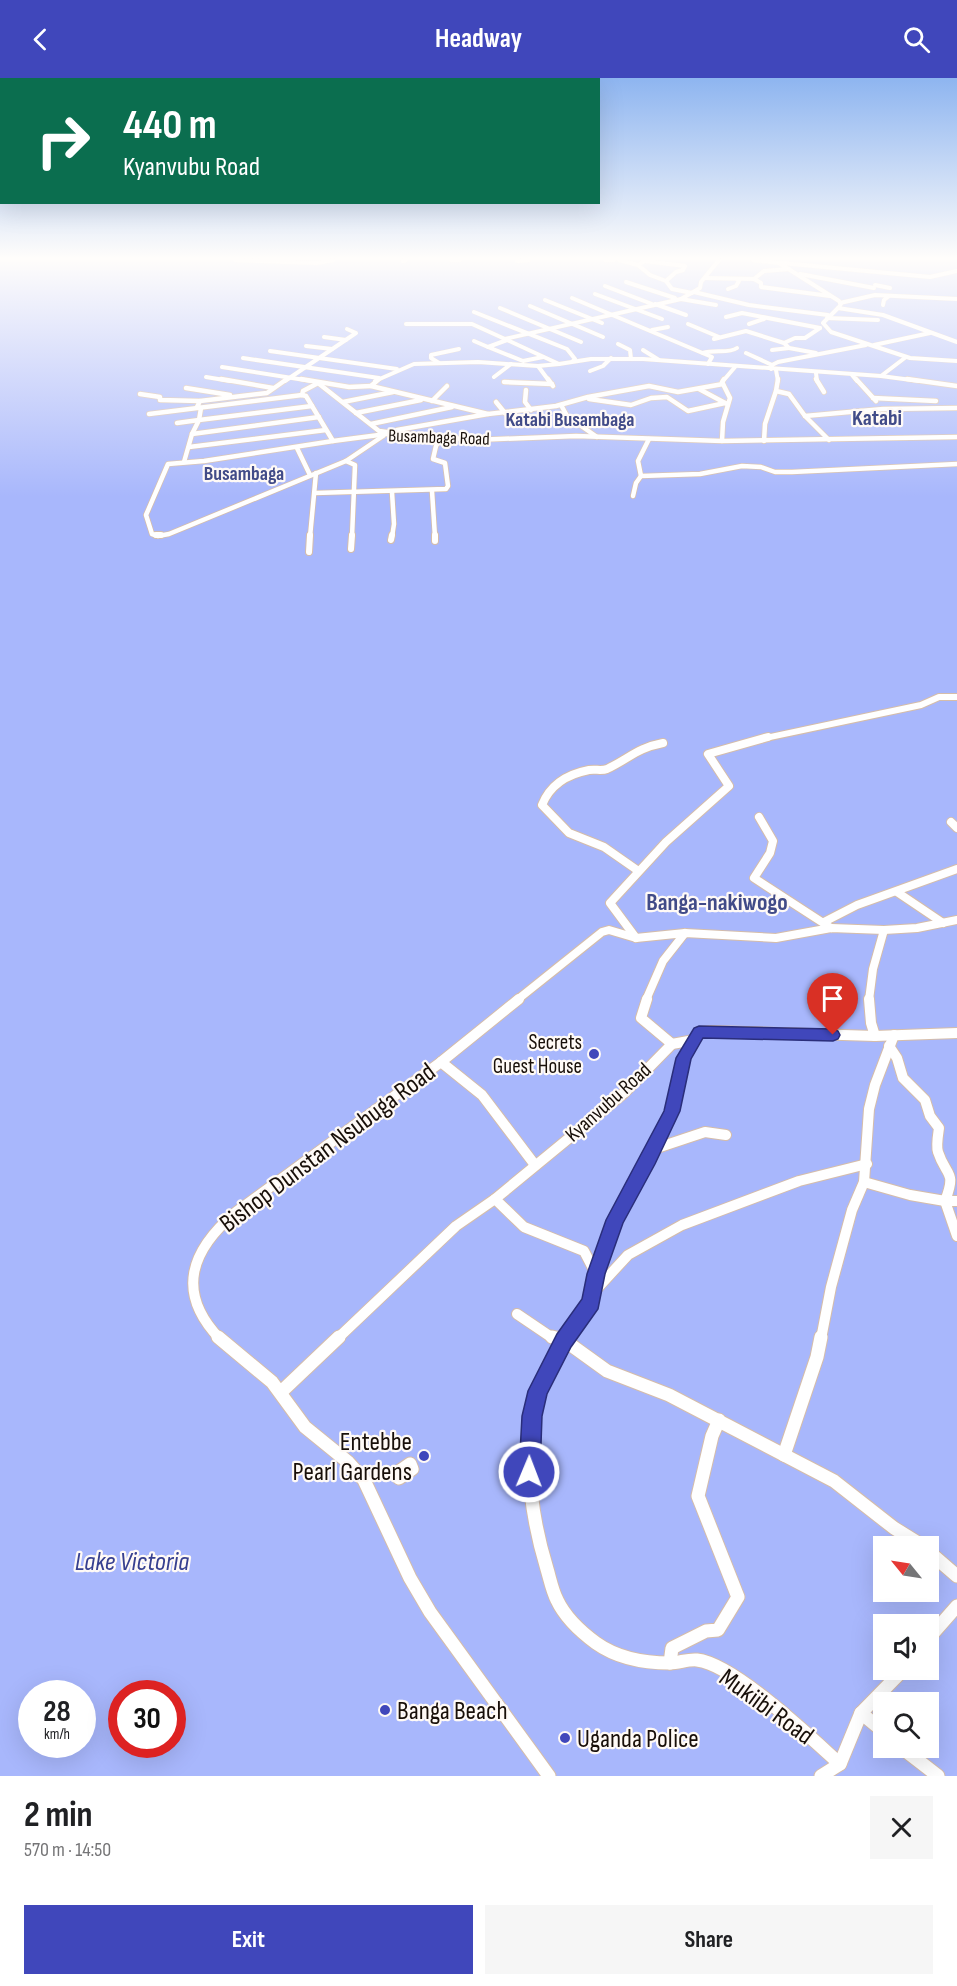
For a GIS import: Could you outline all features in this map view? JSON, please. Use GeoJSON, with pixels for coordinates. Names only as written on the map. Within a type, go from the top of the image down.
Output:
{"type":"FeatureCollection","features":[{"type":"Feature","properties":{"kind":"street"},"geometry":{"type":"LineString","coordinates":[[340,339],[346,340]]}},
{"type":"Feature","properties":{"kind":"street"},"geometry":{"type":"LineString","coordinates":[[539,339],[568,351],[575,359],[573,361]]}},
{"type":"Feature","properties":{"kind":"street"},"geometry":{"type":"LineString","coordinates":[[547,342],[554,339]]}},
{"type":"Feature","properties":{"kind":"street"},"geometry":{"type":"LineString","coordinates":[[575,339],[581,342]]}},
{"type":"Feature","properties":{"kind":"street"},"geometry":{"type":"LineString","coordinates":[[672,339],[712,357],[708,364]]}},
{"type":"Feature","properties":{"kind":"street"},"geometry":{"type":"LineString","coordinates":[[772,339],[784,343],[789,348]]}},
{"type":"Feature","properties":{"kind":"street"},"geometry":{"type":"LineString","coordinates":[[784,343],[798,339]]}},
{"type":"Feature","properties":{"kind":"street"},"geometry":{"type":"LineString","coordinates":[[850,339],[906,357],[930,360],[936,366],[957,361]]}},
{"type":"Feature","properties":{"kind":"street"},"geometry":{"type":"LineString","coordinates":[[746,353],[773,368],[819,354],[898,339]]}},
{"type":"Feature","properties":{"kind":"street"},"geometry":{"type":"LineString","coordinates":[[140,394],[160,397],[160,400],[200,401],[265,393],[346,340]]}},
{"type":"Feature","properties":{"kind":"street"},"geometry":{"type":"LineString","coordinates":[[488,347],[506,340],[559,364]]}},
{"type":"Feature","properties":{"kind":"street"},"geometry":{"type":"LineString","coordinates":[[474,341],[523,361],[543,357]]}},
{"type":"Feature","properties":{"kind":"street"},"geometry":{"type":"LineString","coordinates":[[618,344],[630,350],[631,359]]}},
{"type":"Feature","properties":{"kind":"street"},"geometry":{"type":"LineString","coordinates":[[306,346],[332,349]]}},
{"type":"Feature","properties":{"kind":"street"},"geometry":{"type":"LineString","coordinates":[[688,355],[712,350],[733,351],[736,348]]}},
{"type":"Feature","properties":{"kind":"street"},"geometry":{"type":"LineString","coordinates":[[772,350],[789,348],[819,354]]}},
{"type":"Feature","properties":{"kind":"street"},"geometry":{"type":"LineString","coordinates":[[439,363],[431,358],[431,355],[459,349]]}},
{"type":"Feature","properties":{"kind":"street"},"geometry":{"type":"LineString","coordinates":[[643,350],[660,361]]}},
{"type":"Feature","properties":{"kind":"street"},"geometry":{"type":"LineString","coordinates":[[270,351],[398,370]]}},
{"type":"Feature","properties":{"kind":"street"},"geometry":{"type":"LineString","coordinates":[[484,362],[511,356]]}},
{"type":"Feature","properties":{"kind":"street"},"geometry":{"type":"LineString","coordinates":[[881,376],[906,357]]}},
{"type":"Feature","properties":{"kind":"street"},"geometry":{"type":"LineString","coordinates":[[243,358],[380,378]]}},
{"type":"Feature","properties":{"kind":"street"},"geometry":{"type":"LineString","coordinates":[[590,371],[603,366],[611,358]]}},
{"type":"Feature","properties":{"kind":"street"},"geometry":{"type":"LineString","coordinates":[[371,386],[380,378],[414,364],[484,362],[538,366],[611,358],[881,376],[957,386]]}},
{"type":"Feature","properties":{"kind":"street"},"geometry":{"type":"LineString","coordinates":[[494,377],[510,364]]}},
{"type":"Feature","properties":{"kind":"street"},"geometry":{"type":"LineString","coordinates":[[504,382],[552,385],[538,366]]}},
{"type":"Feature","properties":{"kind":"street"},"geometry":{"type":"LineString","coordinates":[[723,384],[723,380],[735,367]]}},
{"type":"Feature","properties":{"kind":"street"},"geometry":{"type":"LineString","coordinates":[[222,368],[349,387],[371,386],[488,414]]}},
{"type":"Feature","properties":{"kind":"street"},"geometry":{"type":"LineString","coordinates":[[764,441],[765,424],[776,392],[773,368]]}},
{"type":"Feature","properties":{"kind":"street"},"geometry":{"type":"LineString","coordinates":[[816,373],[815,377],[824,392]]}},
{"type":"Feature","properties":{"kind":"street"},"geometry":{"type":"LineString","coordinates":[[852,375],[883,409]]}},
{"type":"Feature","properties":{"kind":"street"},"geometry":{"type":"LineString","coordinates":[[206,377],[273,388]]}},
{"type":"Feature","properties":{"kind":"street"},"geometry":{"type":"LineString","coordinates":[[318,383],[381,432],[394,433],[397,430],[488,414],[561,405],[583,398],[649,386],[678,392],[723,384]]}},
{"type":"Feature","properties":{"kind":"street"},"geometry":{"type":"LineString","coordinates":[[303,395],[303,391],[318,383]]}},
{"type":"Feature","properties":{"kind":"street"},"geometry":{"type":"LineString","coordinates":[[722,441],[723,424],[730,405],[729,392],[723,384]]}},
{"type":"Feature","properties":{"kind":"street"},"geometry":{"type":"LineString","coordinates":[[432,401],[447,386]]}},
{"type":"Feature","properties":{"kind":"street"},"geometry":{"type":"LineString","coordinates":[[186,388],[240,396],[251,413],[262,438]]}},
{"type":"Feature","properties":{"kind":"street"},"geometry":{"type":"LineString","coordinates":[[698,388],[730,405]]}},
{"type":"Feature","properties":{"kind":"street"},"geometry":{"type":"LineString","coordinates":[[525,390],[525,402],[531,410]]}},
{"type":"Feature","properties":{"kind":"street"},"geometry":{"type":"LineString","coordinates":[[343,402],[395,392]]}},
{"type":"Feature","properties":{"kind":"street"},"geometry":{"type":"LineString","coordinates":[[583,398],[631,405],[651,398],[676,397],[678,392]]}},
{"type":"Feature","properties":{"kind":"street"},"geometry":{"type":"LineString","coordinates":[[776,392],[789,394],[805,416],[829,440]]}},
{"type":"Feature","properties":{"kind":"street"},"geometry":{"type":"LineString","coordinates":[[149,414],[303,395],[306,396],[333,441]]}},
{"type":"Feature","properties":{"kind":"street"},"geometry":{"type":"LineString","coordinates":[[667,397],[688,411],[725,403]]}},
{"type":"Feature","properties":{"kind":"street"},"geometry":{"type":"LineString","coordinates":[[873,398],[936,400]]}},
{"type":"Feature","properties":{"kind":"street"},"geometry":{"type":"LineString","coordinates":[[356,413],[425,399]]}},
{"type":"Feature","properties":{"kind":"street"},"geometry":{"type":"LineString","coordinates":[[200,401],[197,407],[201,408]]}},
{"type":"Feature","properties":{"kind":"street"},"geometry":{"type":"LineString","coordinates":[[496,402],[505,412]]}},
{"type":"Feature","properties":{"kind":"street"},"geometry":{"type":"LineString","coordinates":[[561,405],[567,416],[597,437]]}},
{"type":"Feature","properties":{"kind":"street"},"geometry":{"type":"LineString","coordinates":[[177,423],[312,406]]}},
{"type":"Feature","properties":{"kind":"street"},"geometry":{"type":"LineString","coordinates":[[370,424],[455,407]]}},
{"type":"Feature","properties":{"kind":"street"},"geometry":{"type":"LineString","coordinates":[[201,408],[199,420],[183,462],[167,465],[146,515],[154,536],[169,534],[346,461],[384,435]]}},
{"type":"Feature","properties":{"kind":"street"},"geometry":{"type":"LineString","coordinates":[[805,416],[883,409],[957,408]]}},
{"type":"Feature","properties":{"kind":"street"},"geometry":{"type":"LineString","coordinates":[[192,434],[319,417]]}},
{"type":"Feature","properties":{"kind":"street"},"geometry":{"type":"LineString","coordinates":[[189,447],[326,430]]}},
{"type":"Feature","properties":{"kind":"street","name":"Busambaga Road"},"geometry":{"type":"LineString","coordinates":[[183,462],[394,433],[486,440],[597,437],[764,441],[957,437]]}},
{"type":"Feature","properties":{"kind":"street"},"geometry":{"type":"LineString","coordinates":[[315,493],[444,489],[448,486],[444,462],[433,459],[436,446],[442,438]]}},
{"type":"Feature","properties":{"kind":"street"},"geometry":{"type":"LineString","coordinates":[[642,476],[637,459],[649,439]]}},
{"type":"Feature","properties":{"kind":"street"},"geometry":{"type":"LineString","coordinates":[[297,448],[313,474],[315,493],[309,552]]}},
{"type":"Feature","properties":{"kind":"street"},"geometry":{"type":"LineString","coordinates":[[346,461],[355,464],[351,549]]}},
{"type":"Feature","properties":{"kind":"street"},"geometry":{"type":"LineString","coordinates":[[633,496],[636,483],[642,476],[700,474],[724,467],[761,466],[775,472],[792,472],[957,464]]}},
{"type":"Feature","properties":{"kind":"street"},"geometry":{"type":"LineString","coordinates":[[432,491],[435,541]]}},
{"type":"Feature","properties":{"kind":"street"},"geometry":{"type":"LineString","coordinates":[[391,540],[392,492]]}},
{"type":"Feature","properties":{"kind":"street"},"geometry":{"type":"LineString","coordinates":[[636,938],[610,903],[637,870],[688,819],[729,786],[708,754],[752,741],[921,705],[939,697],[957,697]]}},
{"type":"Feature","properties":{"kind":"street"},"geometry":{"type":"LineString","coordinates":[[637,870],[604,847],[569,833],[542,805],[547,792],[567,777],[590,770],[605,770],[644,747],[663,742]]}},
{"type":"Feature","properties":{"kind":"street"},"geometry":{"type":"LineString","coordinates":[[759,817],[773,834],[774,844],[754,878],[828,925],[857,904],[897,892],[957,869]]}},
{"type":"Feature","properties":{"kind":"street"},"geometry":{"type":"LineString","coordinates":[[897,892],[943,923]]}},
{"type":"Feature","properties":{"kind":"street","name":"Bishop Dunstan Nsubuga Road"},"geometry":{"type":"LineString","coordinates":[[549,1776],[448,1641],[416,1587],[362,1477],[298,1420],[273,1383],[238,1358],[204,1317],[192,1287],[199,1254],[216,1227],[441,1062],[602,932],[609,930],[636,938],[686,933],[776,938],[828,925],[884,930],[957,920]]}},
{"type":"Feature","properties":{"kind":"street"},"geometry":{"type":"LineString","coordinates":[[875,1036],[868,1019],[868,1004],[870,982],[884,930]]}},
{"type":"Feature","properties":{"kind":"street"},"geometry":{"type":"LineString","coordinates":[[686,933],[678,939],[668,953],[641,1018],[672,1044],[694,1040],[699,1032],[712,1031],[875,1036],[957,1033]]}},
{"type":"Feature","properties":{"kind":"street"},"geometry":{"type":"LineString","coordinates":[[784,1455],[817,1357],[831,1287],[852,1209],[864,1182],[869,1109],[894,1035]]}},
{"type":"Feature","properties":{"kind":"street","name":"Mukiibi Road"},"geometry":{"type":"LineString","coordinates":[[694,1040],[684,1058],[672,1111],[615,1220],[596,1274],[591,1303],[564,1340],[538,1391],[532,1416],[530,1441],[530,1494],[540,1546],[557,1600],[578,1629],[598,1645],[633,1660],[670,1663],[698,1660],[720,1669],[769,1701],[840,1764]]}},
{"type":"Feature","properties":{"kind":"street","name":"Kyanvubu Road"},"geometry":{"type":"LineString","coordinates":[[281,1392],[456,1226],[495,1200],[624,1093],[672,1044]]}},
{"type":"Feature","properties":{"kind":"street"},"geometry":{"type":"LineString","coordinates":[[889,1046],[897,1058],[903,1078],[925,1100],[930,1116],[939,1128],[937,1151],[952,1177],[951,1188],[945,1201],[957,1236]]}},
{"type":"Feature","properties":{"kind":"street"},"geometry":{"type":"LineString","coordinates":[[441,1062],[482,1095],[535,1165]]}},
{"type":"Feature","properties":{"kind":"street"},"geometry":{"type":"LineString","coordinates":[[654,1149],[705,1132],[726,1135]]}},
{"type":"Feature","properties":{"kind":"street"},"geometry":{"type":"LineString","coordinates":[[593,1293],[628,1255],[682,1225],[799,1181],[867,1164]]}},
{"type":"Feature","properties":{"kind":"street"},"geometry":{"type":"LineString","coordinates":[[864,1182],[910,1195],[957,1201]]}},
{"type":"Feature","properties":{"kind":"street"},"geometry":{"type":"LineString","coordinates":[[495,1200],[524,1227],[584,1251],[596,1274]]}},
{"type":"Feature","properties":{"kind":"street"},"geometry":{"type":"LineString","coordinates":[[518,1314],[546,1334],[564,1340],[607,1371],[669,1395],[834,1480],[907,1536]]}},
{"type":"Feature","properties":{"kind":"street"},"geometry":{"type":"LineString","coordinates":[[670,1663],[672,1648],[706,1631],[718,1630],[738,1597],[698,1496],[712,1436],[719,1420]]}},
{"type":"Feature","properties":{"kind":"street"},"geometry":{"type":"LineString","coordinates":[[939,1560],[957,1576]]}},
{"type":"Feature","properties":{"kind":"street"},"geometry":{"type":"LineString","coordinates":[[939,1626],[957,1606]]}},
{"type":"Feature","properties":{"kind":"street"},"geometry":{"type":"LineString","coordinates":[[821,1776],[840,1764],[861,1713],[893,1680]]}},
{"type":"Feature","properties":{"kind":"street"},"geometry":{"type":"LineString","coordinates":[[861,1713],[873,1723]]}},
{"type":"Feature","properties":{"kind":"street"},"geometry":{"type":"LineString","coordinates":[[915,1758],[938,1776]]}},
{"type":"Feature","properties":{"kind":"water","name":"Lake Victoria"},"geometry":{"type":"Polygon","coordinates":[[[0,339],[957,339],[957,1776],[0,1776],[0,339]]]}},
{"type":"Feature","properties":{"kind":"place","name":"Secrets Guest House"},"geometry":{"type":"Point","coordinates":[594,1054]}},
{"type":"Feature","properties":{"kind":"place","name":"Entebbe Pearl Gardens"},"geometry":{"type":"Point","coordinates":[424,1456]}},
{"type":"Feature","properties":{"kind":"place","name":"Banga Beach"},"geometry":{"type":"Point","coordinates":[385,1710]}},
{"type":"Feature","properties":{"kind":"place","name":"Uganda Police"},"geometry":{"type":"Point","coordinates":[565,1738]}},
{"type":"Feature","properties":{"kind":"district","name":"Katabi"},"geometry":{"type":"Point","coordinates":[877,417]}},
{"type":"Feature","properties":{"kind":"district","name":"Katabi Busambaga"},"geometry":{"type":"Point","coordinates":[570,419]}},
{"type":"Feature","properties":{"kind":"district","name":"Busambaga"},"geometry":{"type":"Point","coordinates":[244,473]}},
{"type":"Feature","properties":{"kind":"district","name":"Banga-nakiwogo"},"geometry":{"type":"Point","coordinates":[717,902]}},
{"type":"Feature","properties":{"kind":"route"},"geometry":{"type":"LineString","coordinates":[[529,1472],[532,1416],[538,1391],[564,1340],[568,1338],[591,1303],[596,1274],[615,1220],[649,1159],[672,1111],[684,1058],[699,1032],[833,1035]]}}]}
